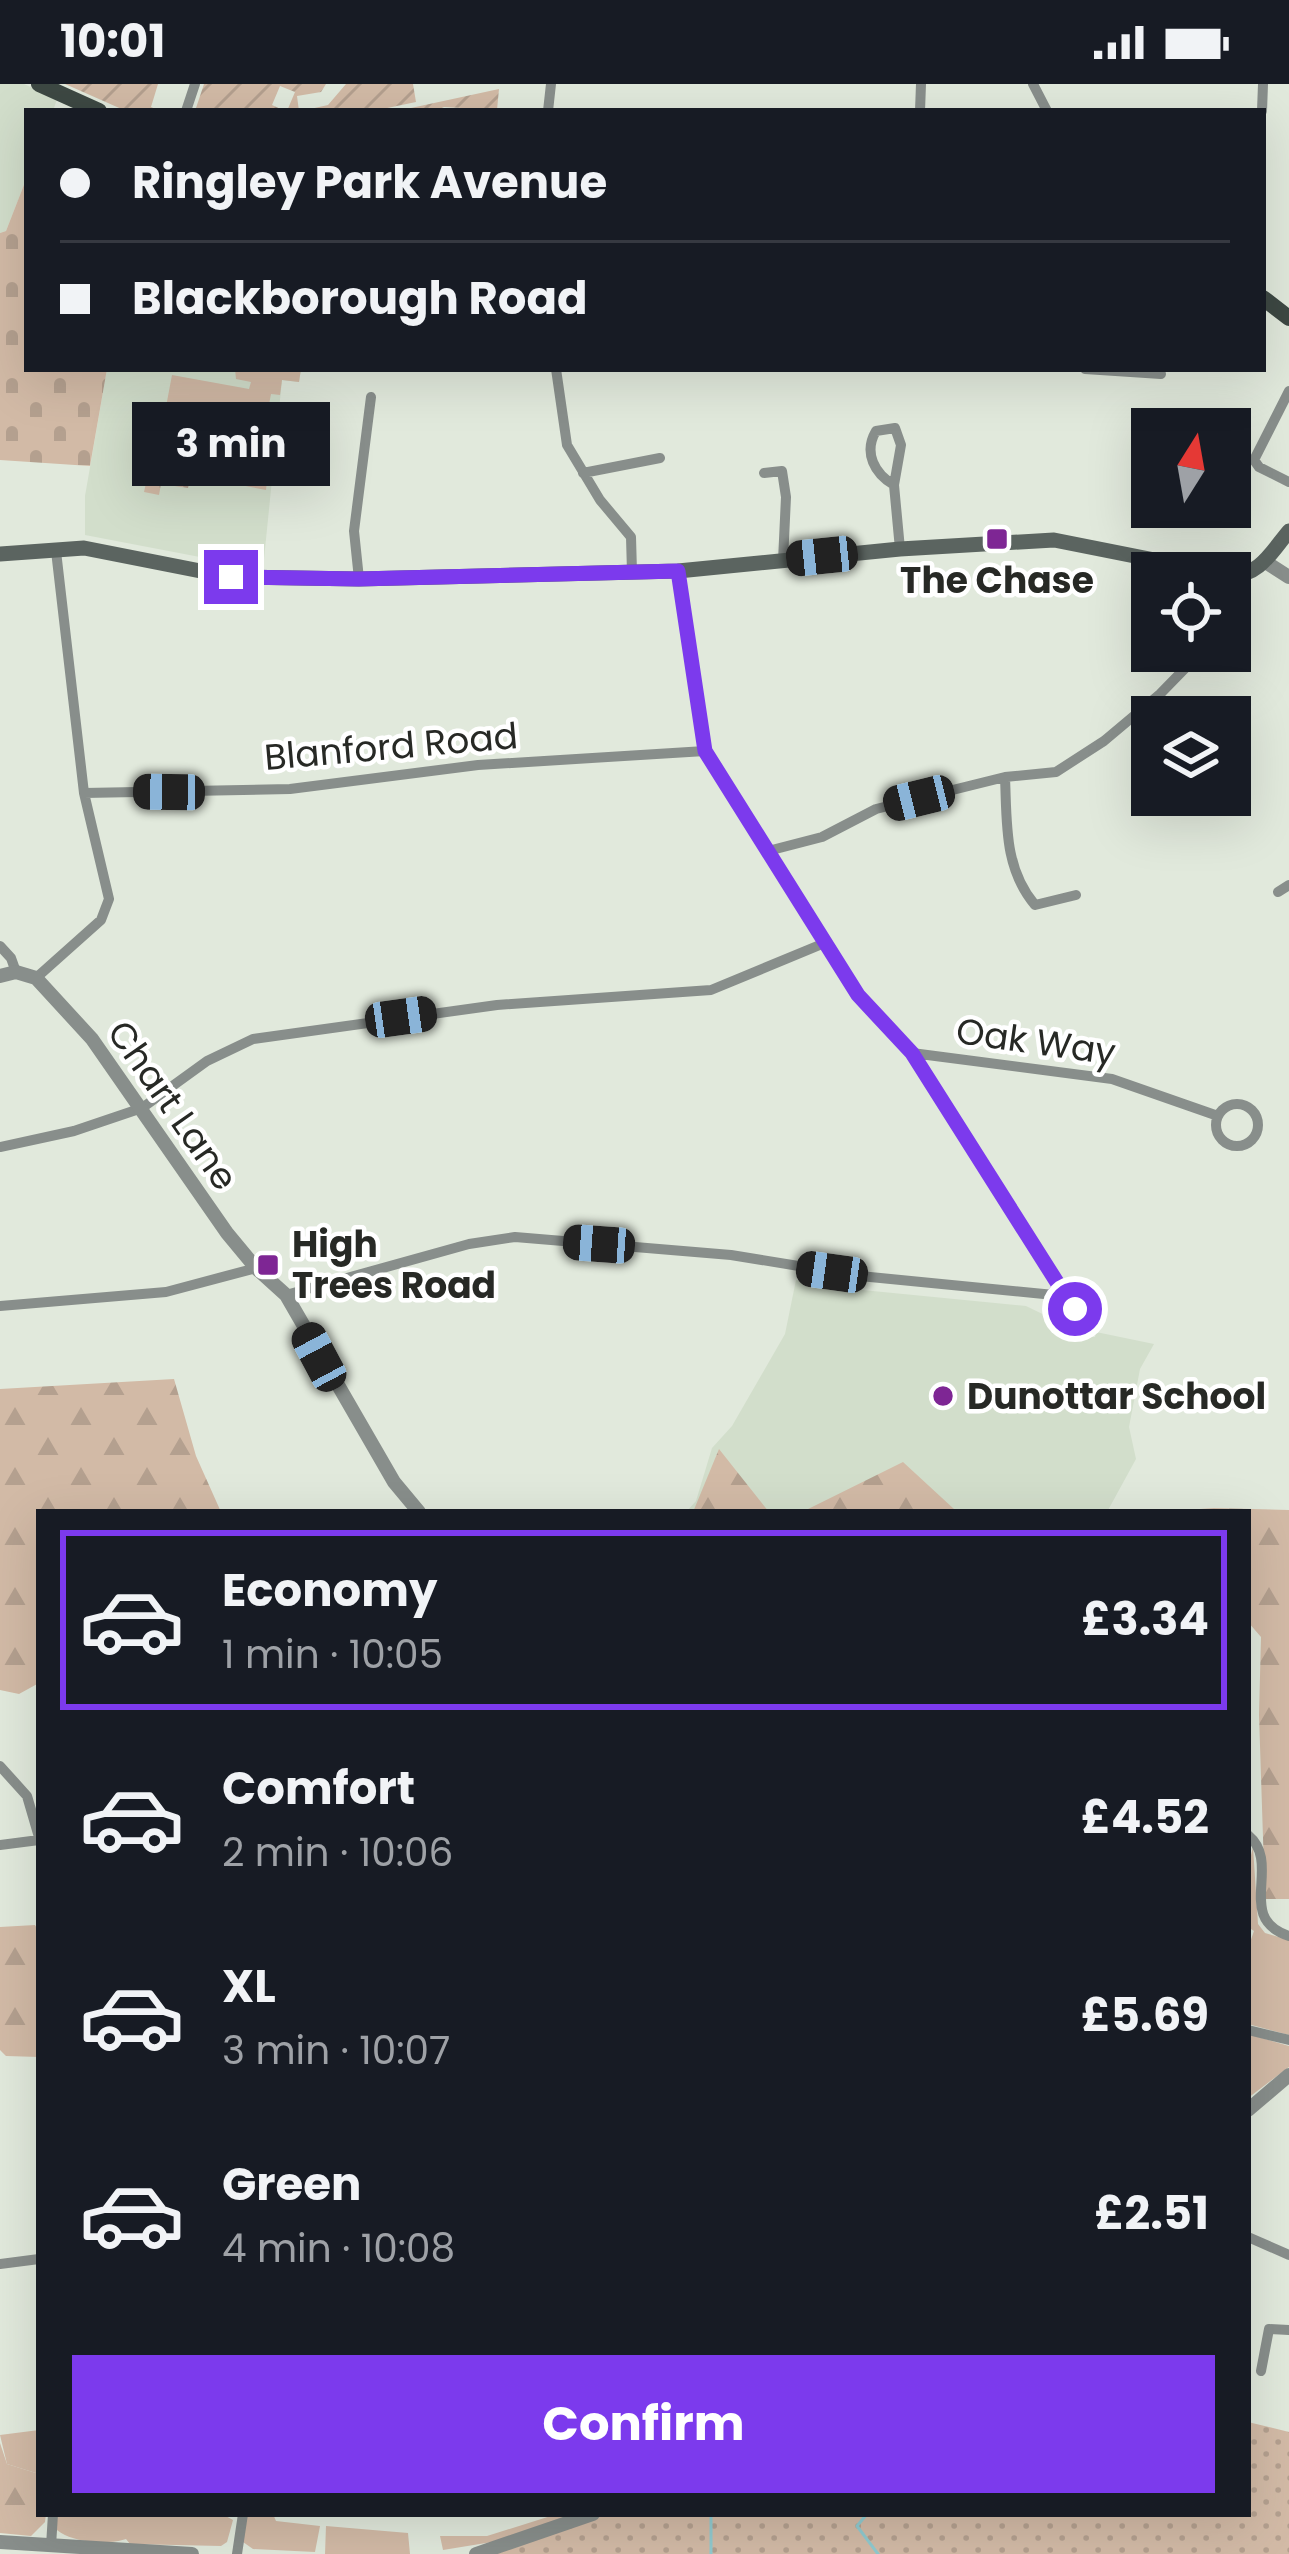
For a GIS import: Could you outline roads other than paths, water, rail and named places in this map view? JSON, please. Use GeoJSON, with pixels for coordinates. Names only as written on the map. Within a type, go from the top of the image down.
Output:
{"type":"FeatureCollection","features":[{"type":"Feature","properties":{"kind":"main road"},"geometry":{"type":"LineString","coordinates":[[39,84],[92,108]]}},
{"type":"Feature","properties":{"kind":"main road"},"geometry":{"type":"LineString","coordinates":[[1251,572],[1289,531]]}},
{"type":"Feature","properties":{"kind":"main road"},"geometry":{"type":"LineString","coordinates":[[0,554],[84,548],[231,577],[358,579],[678,571],[900,549],[1054,540],[1131,555]]}},
{"type":"Feature","properties":{"kind":"street"},"geometry":{"type":"LineString","coordinates":[[556,372],[567,445],[631,537],[632,572]]}},
{"type":"Feature","properties":{"kind":"street"},"geometry":{"type":"LineString","coordinates":[[1131,372],[1161,374]]}},
{"type":"Feature","properties":{"kind":"street"},"geometry":{"type":"LineString","coordinates":[[1289,391],[1255,460],[1259,467],[1289,482]]}},
{"type":"Feature","properties":{"kind":"street"},"geometry":{"type":"LineString","coordinates":[[358,579],[354,530],[371,398]]}},
{"type":"Feature","properties":{"kind":"street"},"geometry":{"type":"LineString","coordinates":[[894,485],[878,475],[871,440],[876,431],[895,428],[901,445],[894,485],[900,549]]}},
{"type":"Feature","properties":{"kind":"street"},"geometry":{"type":"LineString","coordinates":[[583,473],[659,458]]}},
{"type":"Feature","properties":{"kind":"street"},"geometry":{"type":"LineString","coordinates":[[764,473],[782,470],[786,497],[783,561]]}},
{"type":"Feature","properties":{"kind":"street"},"geometry":{"type":"LineString","coordinates":[[36,978],[101,920],[109,898],[84,793],[56,551]]}},
{"type":"Feature","properties":{"kind":"street"},"geometry":{"type":"LineString","coordinates":[[1264,561],[1289,577]]}},
{"type":"Feature","properties":{"kind":"street"},"geometry":{"type":"LineString","coordinates":[[286,1294],[469,1244],[515,1237],[730,1255],[860,1276],[1057,1291],[912,1053],[858,995],[705,751],[678,571]]}},
{"type":"Feature","properties":{"kind":"street"},"geometry":{"type":"LineString","coordinates":[[768,851],[822,837],[876,809],[1005,777],[1055,772],[1105,741],[1181,672]]}},
{"type":"Feature","properties":{"kind":"street","name":"Blanford Road"},"geometry":{"type":"LineString","coordinates":[[84,793],[290,788],[478,765],[705,751]]}},
{"type":"Feature","properties":{"kind":"street"},"geometry":{"type":"LineString","coordinates":[[1005,777],[1009,854],[1021,889],[1035,905],[1076,895]]}},
{"type":"Feature","properties":{"kind":"street"},"geometry":{"type":"LineString","coordinates":[[0,1147],[74,1131],[142,1108],[207,1061],[253,1039],[497,1005],[711,990],[827,943]]}},
{"type":"Feature","properties":{"kind":"street"},"geometry":{"type":"LineString","coordinates":[[0,946],[16,972],[0,976]]}},
{"type":"Feature","properties":{"kind":"street","name":"Chart Lane"},"geometry":{"type":"LineString","coordinates":[[16,972],[36,978],[74,1017],[216,1217],[256,1268],[286,1294],[394,1482],[419,1509]]}},
{"type":"Feature","properties":{"kind":"street","name":"Oak Way"},"geometry":{"type":"LineString","coordinates":[[912,1053],[1112,1079],[1218,1116]]}},
{"type":"Feature","properties":{"kind":"street"},"geometry":{"type":"LineString","coordinates":[[0,1306],[166,1292],[256,1268]]}},
{"type":"Feature","properties":{"kind":"street"},"geometry":{"type":"LineString","coordinates":[[0,1766],[27,1796],[36,1828]]}},
{"type":"Feature","properties":{"kind":"street"},"geometry":{"type":"LineString","coordinates":[[1251,1838],[1262,1857],[1263,1918],[1268,1927],[1289,1936]]}},
{"type":"Feature","properties":{"kind":"street"},"geometry":{"type":"LineString","coordinates":[[0,1845],[36,1839]]}},
{"type":"Feature","properties":{"kind":"street"},"geometry":{"type":"LineString","coordinates":[[1251,2031],[1289,2040]]}},
{"type":"Feature","properties":{"kind":"street"},"geometry":{"type":"LineString","coordinates":[[1251,2107],[1289,2075]]}},
{"type":"Feature","properties":{"kind":"street"},"geometry":{"type":"LineString","coordinates":[[1251,2238],[1289,2255]]}},
{"type":"Feature","properties":{"kind":"street"},"geometry":{"type":"LineString","coordinates":[[0,2264],[36,2259]]}},
{"type":"Feature","properties":{"kind":"street"},"geometry":{"type":"LineString","coordinates":[[1261,2371],[1269,2329],[1289,2330]]}},
{"type":"Feature","properties":{"kind":"street"},"geometry":{"type":"LineString","coordinates":[[51,2546],[53,2517]]}},
{"type":"Feature","properties":{"kind":"street"},"geometry":{"type":"LineString","coordinates":[[237,2554],[243,2517]]}},
{"type":"Feature","properties":{"kind":"street"},"geometry":{"type":"LineString","coordinates":[[476,2554],[584,2517]]}},
{"type":"Feature","properties":{"kind":"street"},"geometry":{"type":"LineString","coordinates":[[0,2542],[192,2554]]}},
{"type":"Feature","properties":{"kind":"waterway"},"geometry":{"type":"LineString","coordinates":[[711,2517],[711,2554]]}},
{"type":"Feature","properties":{"kind":"waterway"},"geometry":{"type":"LineString","coordinates":[[864,2517],[857,2526],[878,2554]]}},
{"type":"Feature","properties":{"kind":"place","name":"The Chase"},"geometry":{"type":"Point","coordinates":[997,539]}},
{"type":"Feature","properties":{"kind":"place","name":"High Trees Road"},"geometry":{"type":"Point","coordinates":[268,1265]}},
{"type":"Feature","properties":{"kind":"place","name":"Dunottar School"},"geometry":{"type":"Point","coordinates":[943,1396]}}]}
